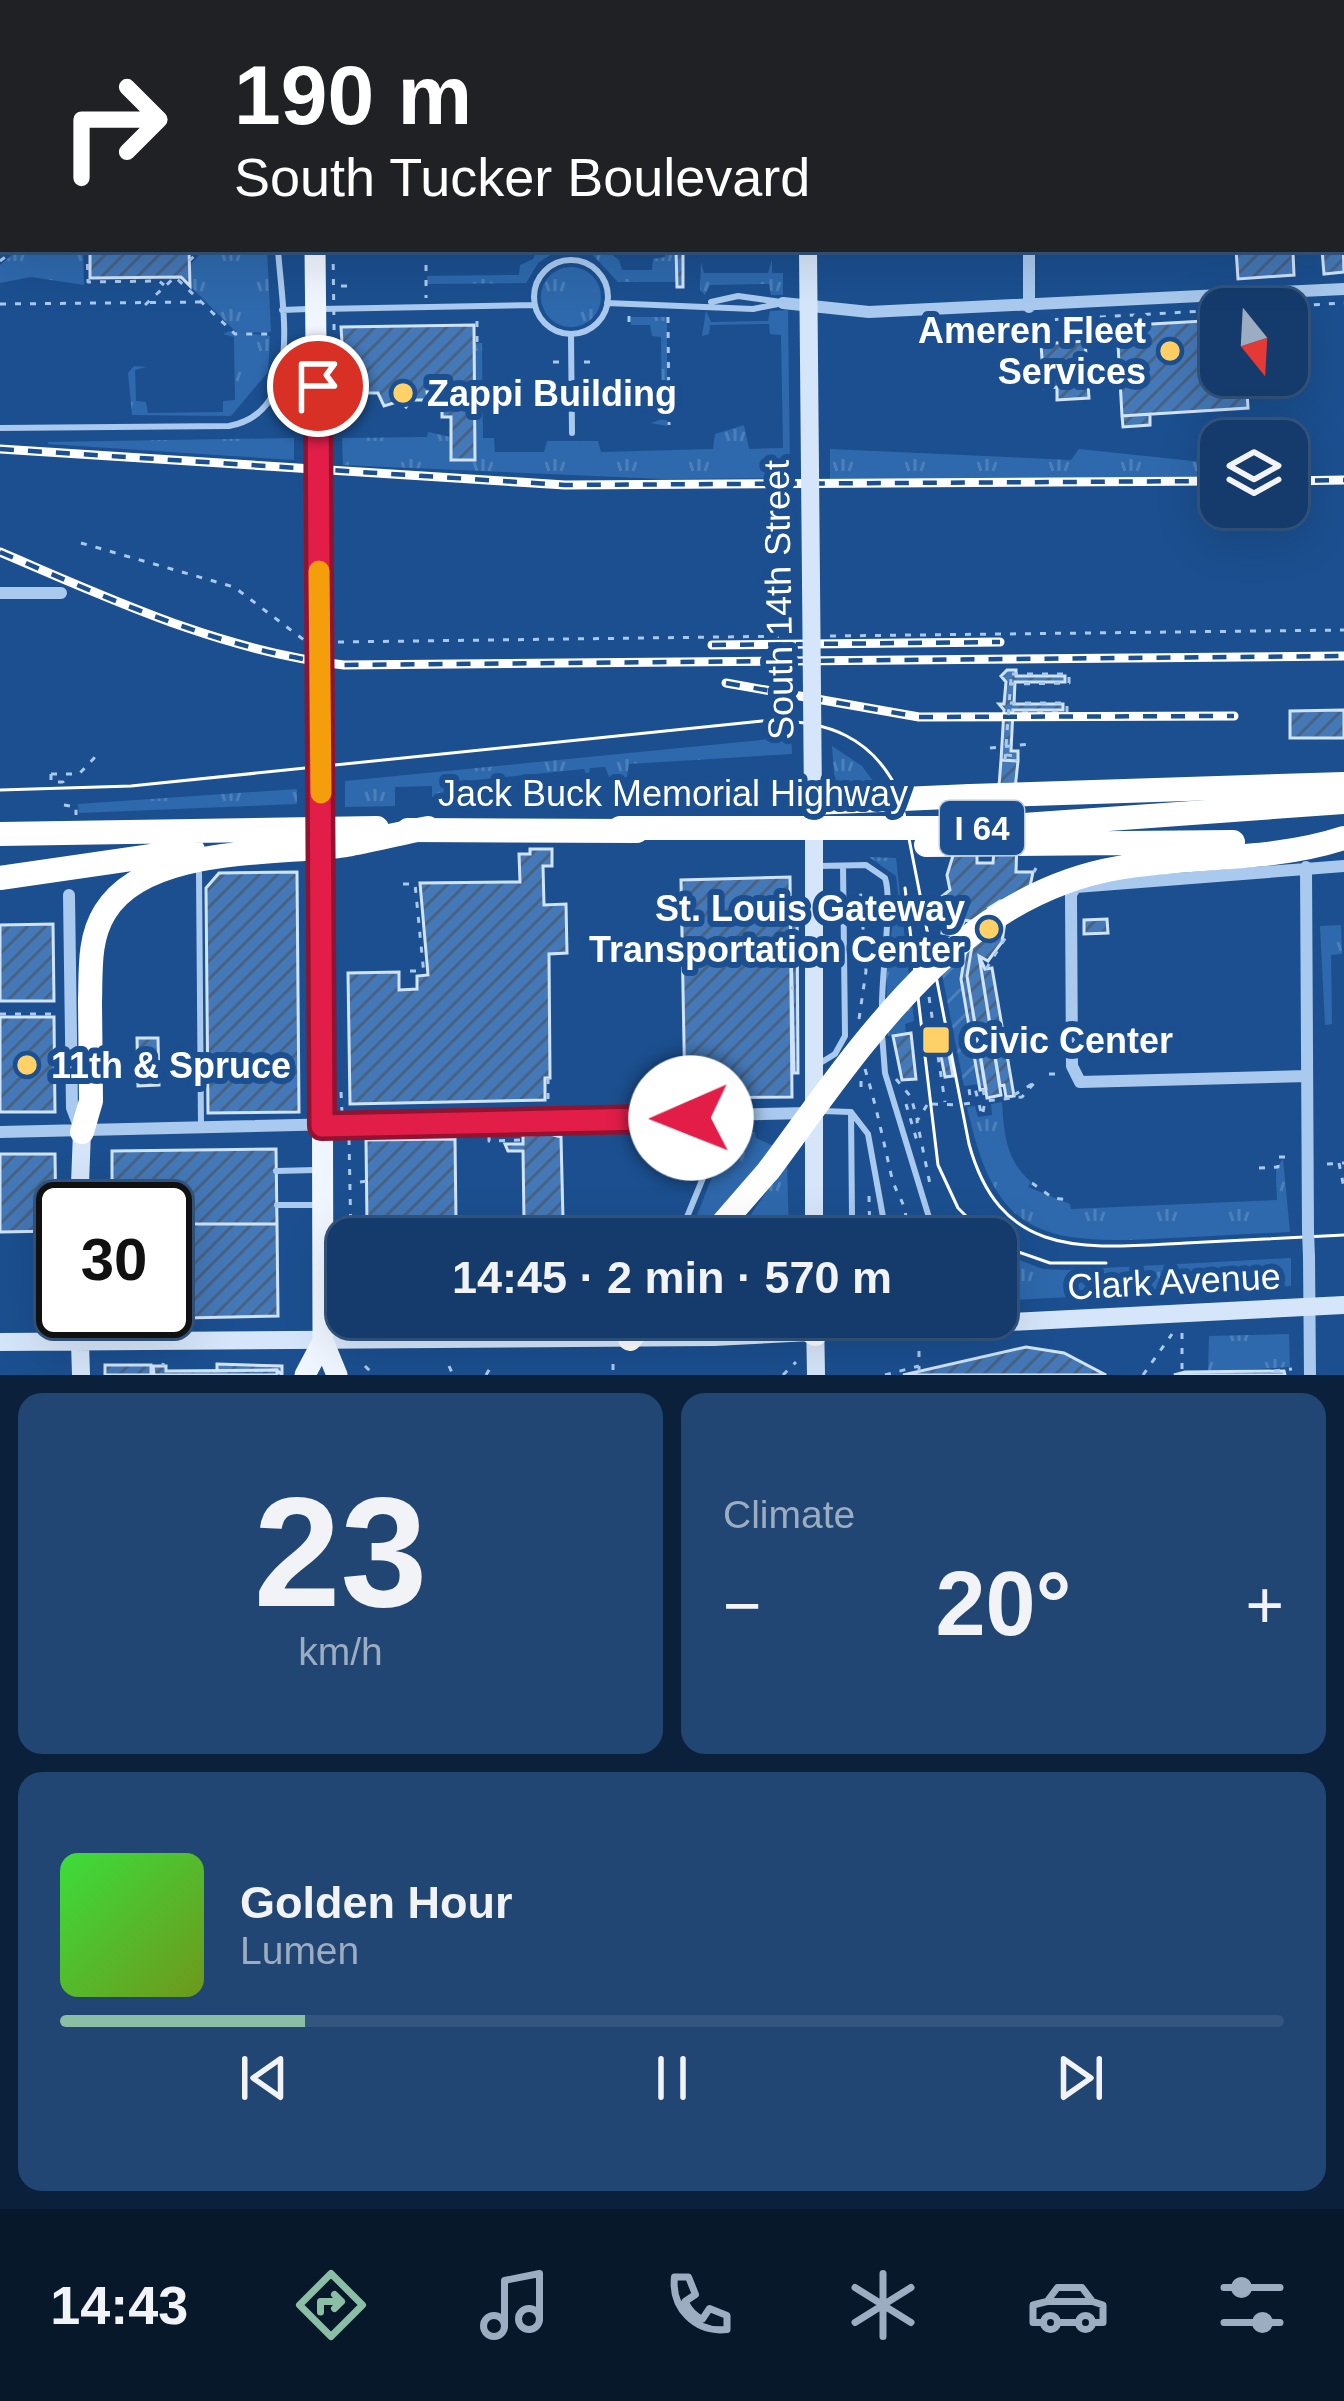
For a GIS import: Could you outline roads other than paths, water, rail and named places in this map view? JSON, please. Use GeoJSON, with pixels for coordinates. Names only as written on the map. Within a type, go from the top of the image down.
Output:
{"type":"FeatureCollection","features":[{"type":"Feature","properties":{"kind":"highway"},"geometry":{"type":"LineString","coordinates":[[814,810],[1344,784]]}},
{"type":"Feature","properties":{"kind":"highway","name":"Jack Buck Memorial Highway"},"geometry":{"type":"LineString","coordinates":[[0,836],[428,828],[902,831],[1054,825],[1344,802]]}},
{"type":"Feature","properties":{"kind":"highway"},"geometry":{"type":"LineString","coordinates":[[82,1132],[91,1101],[90,1002],[98,925],[123,890],[147,874],[199,861],[346,844],[428,828]]}},
{"type":"Feature","properties":{"kind":"highway","name":"Jack Buck Memorial Highway"},"geometry":{"type":"LineString","coordinates":[[0,836],[164,830],[620,831],[1038,847],[1344,836]]}},
{"type":"Feature","properties":{"kind":"highway"},"geometry":{"type":"LineString","coordinates":[[0,878],[134,855],[314,842],[364,830]]}},
{"type":"Feature","properties":{"kind":"highway"},"geometry":{"type":"LineString","coordinates":[[729,1218],[935,962],[998,911],[1082,875],[1290,851],[1344,836]]}},
{"type":"Feature","properties":{"kind":"highway"},"geometry":{"type":"LineString","coordinates":[[737,1218],[745,1201]]}},
{"type":"Feature","properties":{"kind":"main road"},"geometry":{"type":"LineString","coordinates":[[315,252],[323,1341],[337,1375]]}},
{"type":"Feature","properties":{"kind":"main road"},"geometry":{"type":"LineString","coordinates":[[305,1375],[323,1341]]}},
{"type":"Feature","properties":{"kind":"street","name":"South 14th Street"},"geometry":{"type":"LineString","coordinates":[[808,252],[814,1218]]}},
{"type":"Feature","properties":{"kind":"street"},"geometry":{"type":"LineString","coordinates":[[1029,252],[1029,307]]}},
{"type":"Feature","properties":{"kind":"street"},"geometry":{"type":"LineString","coordinates":[[783,302],[869,312],[1344,290]]}},
{"type":"Feature","properties":{"kind":"street"},"geometry":{"type":"LineString","coordinates":[[0,593],[61,593]]}},
{"type":"Feature","properties":{"kind":"street"},"geometry":{"type":"LineString","coordinates":[[1307,1076],[1086,1085],[1075,1078],[1070,898],[1076,886],[1344,866]]}},
{"type":"Feature","properties":{"kind":"street"},"geometry":{"type":"LineString","coordinates":[[1306,867],[1310,1375]]}},
{"type":"Feature","properties":{"kind":"street"},"geometry":{"type":"LineString","coordinates":[[69,895],[72,1108],[82,1132],[80,1182]]}},
{"type":"Feature","properties":{"kind":"street"},"geometry":{"type":"LineString","coordinates":[[0,1132],[812,1112]]}},
{"type":"Feature","properties":{"kind":"street","name":"Clark Avenue"},"geometry":{"type":"LineString","coordinates":[[1017,1317],[1344,1305]]}},
{"type":"Feature","properties":{"kind":"street"},"geometry":{"type":"LineString","coordinates":[[80,1338],[81,1375]]}},
{"type":"Feature","properties":{"kind":"street","name":"Clark Avenue"},"geometry":{"type":"LineString","coordinates":[[0,1342],[643,1338]]}},
{"type":"Feature","properties":{"kind":"street"},"geometry":{"type":"LineString","coordinates":[[815,1338],[816,1375]]}},
{"type":"Feature","properties":{"kind":"lane"},"geometry":{"type":"LineString","coordinates":[[0,428],[229,426],[248,421],[267,405],[278,384],[278,252]]}},
{"type":"Feature","properties":{"kind":"lane"},"geometry":{"type":"LineString","coordinates":[[571,252],[571,260]]}},
{"type":"Feature","properties":{"kind":"lane"},"geometry":{"type":"LineString","coordinates":[[571,260],[599,272],[608,303],[592,327],[571,334],[544,322],[535,304],[542,274],[571,260]]}},
{"type":"Feature","properties":{"kind":"lane"},"geometry":{"type":"LineString","coordinates":[[608,303],[708,303],[753,309],[783,302]]}},
{"type":"Feature","properties":{"kind":"lane"},"geometry":{"type":"LineString","coordinates":[[281,310],[535,304]]}},
{"type":"Feature","properties":{"kind":"lane"},"geometry":{"type":"LineString","coordinates":[[571,334],[572,434]]}},
{"type":"Feature","properties":{"kind":"lane"},"geometry":{"type":"LineString","coordinates":[[814,866],[873,867],[889,891],[880,953],[883,1064],[925,1218]]}},
{"type":"Feature","properties":{"kind":"lane"},"geometry":{"type":"LineString","coordinates":[[813,1066],[835,1054],[845,1036],[843,866]]}},
{"type":"Feature","properties":{"kind":"lane"},"geometry":{"type":"LineString","coordinates":[[200,873],[202,1130]]}},
{"type":"Feature","properties":{"kind":"lane"},"geometry":{"type":"LineString","coordinates":[[812,1112],[851,1112]]}},
{"type":"Feature","properties":{"kind":"lane"},"geometry":{"type":"LineString","coordinates":[[851,1112],[852,1218]]}},
{"type":"Feature","properties":{"kind":"lane"},"geometry":{"type":"LineString","coordinates":[[851,1112],[868,1134],[882,1218]]}},
{"type":"Feature","properties":{"kind":"lane"},"geometry":{"type":"LineString","coordinates":[[683,1218],[728,1117]]}},
{"type":"Feature","properties":{"kind":"lane"},"geometry":{"type":"LineString","coordinates":[[276,1172],[322,1170]]}},
{"type":"Feature","properties":{"kind":"lane"},"geometry":{"type":"LineString","coordinates":[[277,1205],[322,1204]]}},
{"type":"Feature","properties":{"kind":"tram line"},"geometry":{"type":"LineString","coordinates":[[0,790],[131,786],[762,721],[827,728],[862,746],[877,760],[901,798],[969,1144],[983,1182],[1002,1210],[1026,1228],[1082,1245],[1344,1235]]}},
{"type":"Feature","properties":{"kind":"tram line"},"geometry":{"type":"LineString","coordinates":[[905,888],[938,1165],[958,1208],[968,1218]]}},
{"type":"Feature","properties":{"kind":"tram line"},"geometry":{"type":"LineString","coordinates":[[1017,1251],[1050,1263],[1106,1263]]}},
{"type":"Feature","properties":{"kind":"railway"},"geometry":{"type":"LineString","coordinates":[[0,449],[565,485],[1200,481]]}},
{"type":"Feature","properties":{"kind":"railway"},"geometry":{"type":"LineString","coordinates":[[1308,481],[1344,480]]}},
{"type":"Feature","properties":{"kind":"railway"},"geometry":{"type":"LineString","coordinates":[[0,552],[211,636],[344,665],[1344,656]]}},
{"type":"Feature","properties":{"kind":"railway"},"geometry":{"type":"LineString","coordinates":[[712,645],[1000,642]]}},
{"type":"Feature","properties":{"kind":"railway"},"geometry":{"type":"LineString","coordinates":[[726,683],[919,717],[1234,716]]}},
{"type":"Feature","properties":{"kind":"place","name":"Ameren Fleet Services"},"geometry":{"type":"Point","coordinates":[1170,351]}},
{"type":"Feature","properties":{"kind":"place","name":"Zappi Building"},"geometry":{"type":"Point","coordinates":[403,393]}},
{"type":"Feature","properties":{"kind":"place","name":"St. Louis Gateway Transportation Center"},"geometry":{"type":"Point","coordinates":[989,929]}},
{"type":"Feature","properties":{"kind":"place","name":"Civic Center"},"geometry":{"type":"Point","coordinates":[936,1040]}},
{"type":"Feature","properties":{"kind":"place","name":"11th & Spruce"},"geometry":{"type":"Point","coordinates":[27,1065]}}]}
